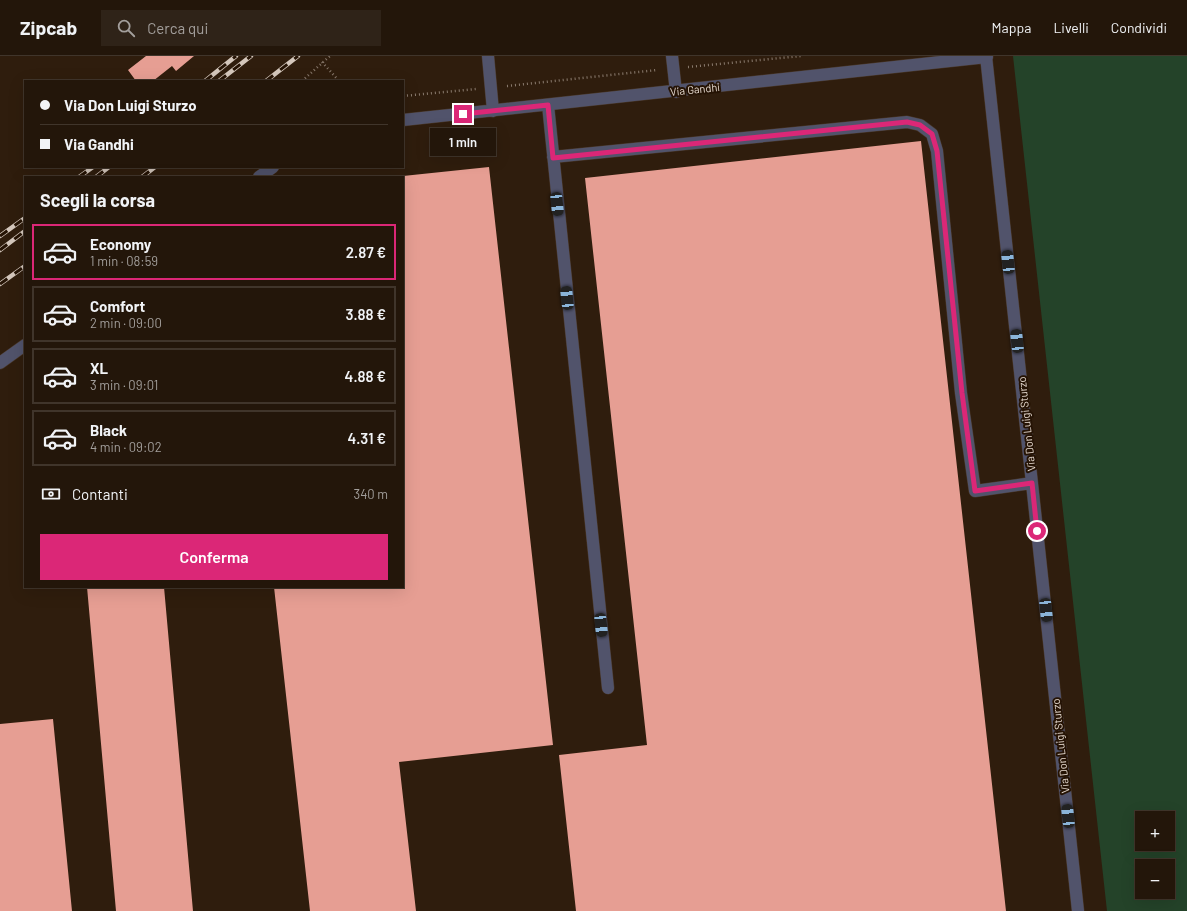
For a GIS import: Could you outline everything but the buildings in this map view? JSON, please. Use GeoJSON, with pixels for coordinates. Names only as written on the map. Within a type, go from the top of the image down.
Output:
{"type":"FeatureCollection","features":[{"type":"Feature","properties":{"kind":"street"},"geometry":{"type":"LineString","coordinates":[[488,56],[493,111]]}},
{"type":"Feature","properties":{"kind":"street"},"geometry":{"type":"LineString","coordinates":[[672,56],[676,92]]}},
{"type":"Feature","properties":{"kind":"street","name":"Via Gandhi"},"geometry":{"type":"LineString","coordinates":[[404,120],[676,92],[986,57]]}},
{"type":"Feature","properties":{"kind":"street","name":"Via Don Luigi Sturzo"},"geometry":{"type":"LineString","coordinates":[[986,57],[1078,911]]}},
{"type":"Feature","properties":{"kind":"street"},"geometry":{"type":"LineString","coordinates":[[548,105],[608,688]]}},
{"type":"Feature","properties":{"kind":"street"},"geometry":{"type":"LineString","coordinates":[[553,158],[907,122],[920,125],[932,134],[937,151],[962,393],[975,491],[1032,483]]}},
{"type":"Feature","properties":{"kind":"street"},"geometry":{"type":"LineString","coordinates":[[260,176],[272,168]]}},
{"type":"Feature","properties":{"kind":"street"},"geometry":{"type":"LineString","coordinates":[[0,363],[24,346]]}},
{"type":"Feature","properties":{"kind":"path"},"geometry":{"type":"LineString","coordinates":[[303,80],[330,56]]}},
{"type":"Feature","properties":{"kind":"path"},"geometry":{"type":"LineString","coordinates":[[404,96],[801,56]]}},
{"type":"Feature","properties":{"kind":"path"},"geometry":{"type":"LineString","coordinates":[[322,62],[338,80]]}},
{"type":"Feature","properties":{"kind":"green space"},"geometry":{"type":"Polygon","coordinates":[[[1013,56],[1187,56],[1187,911],[1107,911],[1013,56]]]}},
{"type":"Feature","properties":{"kind":"railway"},"geometry":{"type":"LineString","coordinates":[[206,80],[236,56]]}},
{"type":"Feature","properties":{"kind":"railway"},"geometry":{"type":"LineString","coordinates":[[220,80],[251,56]]}},
{"type":"Feature","properties":{"kind":"railway"},"geometry":{"type":"LineString","coordinates":[[267,80],[298,56]]}},
{"type":"Feature","properties":{"kind":"railway"},"geometry":{"type":"LineString","coordinates":[[80,176],[92,168]]}},
{"type":"Feature","properties":{"kind":"railway"},"geometry":{"type":"LineString","coordinates":[[97,176],[108,168]]}},
{"type":"Feature","properties":{"kind":"railway"},"geometry":{"type":"LineString","coordinates":[[143,176],[154,168]]}},
{"type":"Feature","properties":{"kind":"railway"},"geometry":{"type":"LineString","coordinates":[[0,236],[24,219]]}},
{"type":"Feature","properties":{"kind":"railway"},"geometry":{"type":"LineString","coordinates":[[0,250],[24,232]]}},
{"type":"Feature","properties":{"kind":"railway"},"geometry":{"type":"LineString","coordinates":[[0,284],[24,267]]}},
{"type":"Feature","properties":{"kind":"route"},"geometry":{"type":"LineString","coordinates":[[463,114],[548,105],[553,158],[907,122],[920,125],[932,134],[937,151],[962,393],[975,491],[1032,483],[1037,531]]}}]}
